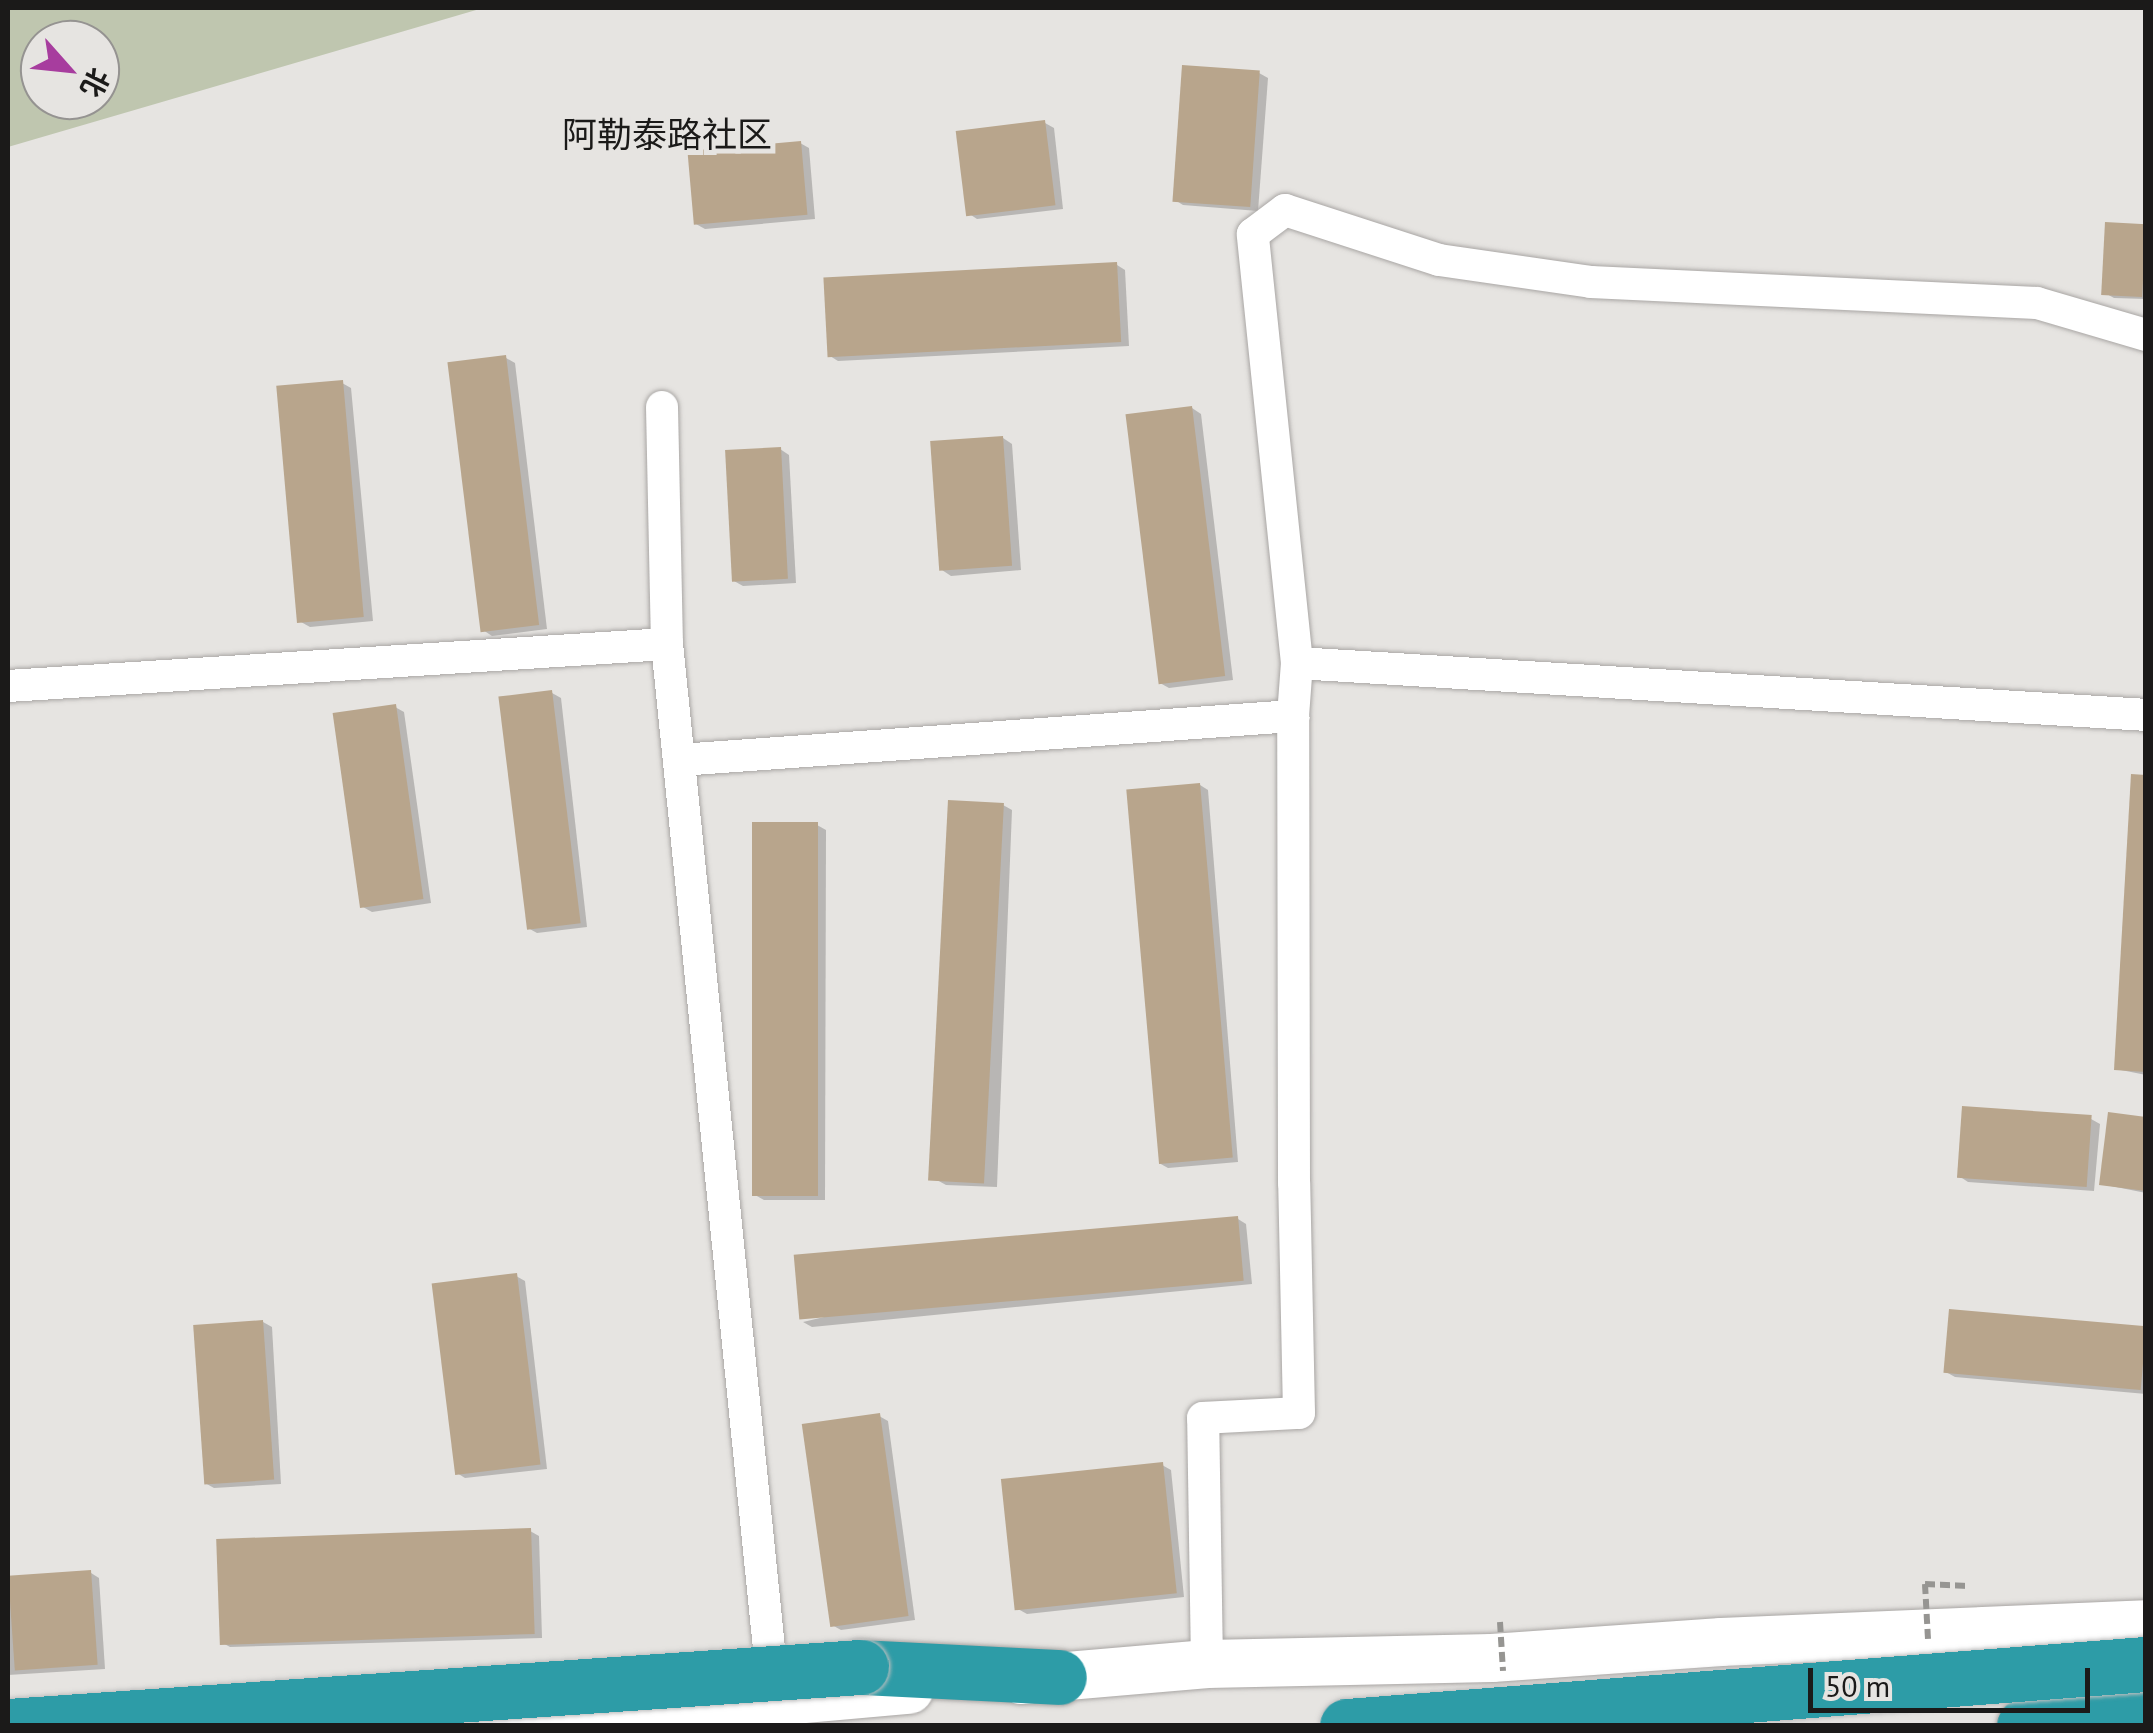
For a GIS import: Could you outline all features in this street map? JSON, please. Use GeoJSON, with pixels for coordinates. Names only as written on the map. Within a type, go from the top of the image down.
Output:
{"type":"FeatureCollection","features":[{"type":"Feature","properties":{"kind":"highway"},"geometry":{"type":"LineString","coordinates":[[1347,1726],[2146,1664]]}},
{"type":"Feature","properties":{"kind":"highway"},"geometry":{"type":"LineString","coordinates":[[8,1726],[860,1667],[1059,1677]]}},
{"type":"Feature","properties":{"kind":"highway"},"geometry":{"type":"LineString","coordinates":[[2024,1726],[2146,1716]]}},
{"type":"Feature","properties":{"kind":"main road"},"geometry":{"type":"LineString","coordinates":[[502,1726],[1207,1664],[1492,1658],[1721,1642],[2146,1624]]}},
{"type":"Feature","properties":{"kind":"main road"},"geometry":{"type":"LineString","coordinates":[[1721,1642],[1726,1726]]}},
{"type":"Feature","properties":{"kind":"main road"},"geometry":{"type":"LineString","coordinates":[[1621,1649],[1629,1726]]}},
{"type":"Feature","properties":{"kind":"street"},"geometry":{"type":"LineString","coordinates":[[1207,1664],[1203,1418],[1299,1413],[1294,716],[1297,662],[1252,234],[1285,210],[1439,260],[1572,280],[2036,304],[2146,335]]}},
{"type":"Feature","properties":{"kind":"street"},"geometry":{"type":"LineString","coordinates":[[662,407],[666,644],[775,1702]]}},
{"type":"Feature","properties":{"kind":"street"},"geometry":{"type":"LineString","coordinates":[[8,686],[666,644]]}},
{"type":"Feature","properties":{"kind":"street"},"geometry":{"type":"LineString","coordinates":[[1297,662],[2146,715]]}},
{"type":"Feature","properties":{"kind":"street"},"geometry":{"type":"LineString","coordinates":[[680,760],[1294,716]]}},
{"type":"Feature","properties":{"kind":"green space"},"geometry":{"type":"Polygon","coordinates":[[[8,8],[483,8],[120,114],[120,20],[20,20],[20,120],[100,120],[8,147],[8,8]]]}},
{"type":"Feature","properties":{"kind":"building"},"geometry":{"type":"Polygon","coordinates":[[[1182,65],[1260,70],[1250,207],[1172,202],[1182,65]]]}},
{"type":"Feature","properties":{"kind":"building"},"geometry":{"type":"Polygon","coordinates":[[[1045,120],[1055,205],[966,216],[956,131],[1045,120]]]}},
{"type":"Feature","properties":{"kind":"building"},"geometry":{"type":"Polygon","coordinates":[[[801,141],[807,215],[694,225],[687,151],[801,141]]]}},
{"type":"Feature","properties":{"kind":"building"},"geometry":{"type":"Polygon","coordinates":[[[2105,222],[2146,224],[2142,297],[2101,295],[2105,222]]]}},
{"type":"Feature","properties":{"kind":"building"},"geometry":{"type":"Polygon","coordinates":[[[1117,262],[1121,342],[828,357],[823,277],[1117,262]]]}},
{"type":"Feature","properties":{"kind":"building"},"geometry":{"type":"Polygon","coordinates":[[[506,355],[539,625],[481,632],[447,362],[506,355]]]}},
{"type":"Feature","properties":{"kind":"building"},"geometry":{"type":"Polygon","coordinates":[[[343,380],[364,617],[297,623],[276,386],[343,380]]]}},
{"type":"Feature","properties":{"kind":"building"},"geometry":{"type":"Polygon","coordinates":[[[1192,406],[1225,676],[1159,684],[1125,414],[1192,406]]]}},
{"type":"Feature","properties":{"kind":"building"},"geometry":{"type":"Polygon","coordinates":[[[1003,436],[1012,566],[939,571],[930,441],[1003,436]]]}},
{"type":"Feature","properties":{"kind":"building"},"geometry":{"type":"Polygon","coordinates":[[[781,447],[788,579],[732,582],[725,450],[781,447]]]}},
{"type":"Feature","properties":{"kind":"building"},"geometry":{"type":"Polygon","coordinates":[[[552,690],[581,923],[527,930],[498,697],[552,690]]]}},
{"type":"Feature","properties":{"kind":"building"},"geometry":{"type":"Polygon","coordinates":[[[396,704],[423,899],[360,908],[333,713],[396,704]]]}},
{"type":"Feature","properties":{"kind":"building"},"geometry":{"type":"Polygon","coordinates":[[[2131,774],[2146,775],[2146,1072],[2114,1070],[2131,774]]]}},
{"type":"Feature","properties":{"kind":"building"},"geometry":{"type":"Polygon","coordinates":[[[1200,783],[1233,1158],[1159,1164],[1126,789],[1200,783]]]}},
{"type":"Feature","properties":{"kind":"building"},"geometry":{"type":"Polygon","coordinates":[[[948,800],[1004,803],[984,1183],[928,1180],[948,800]]]}},
{"type":"Feature","properties":{"kind":"building"},"geometry":{"type":"Polygon","coordinates":[[[752,822],[818,822],[818,1196],[752,1196],[752,822]]]}},
{"type":"Feature","properties":{"kind":"building"},"geometry":{"type":"Polygon","coordinates":[[[1962,1106],[2092,1115],[2087,1187],[1957,1178],[1962,1106]]]}},
{"type":"Feature","properties":{"kind":"building"},"geometry":{"type":"Polygon","coordinates":[[[2108,1112],[2146,1117],[2146,1191],[2099,1185],[2108,1112]]]}},
{"type":"Feature","properties":{"kind":"building"},"geometry":{"type":"Polygon","coordinates":[[[1238,1216],[1244,1281],[799,1320],[794,1255],[1238,1216]]]}},
{"type":"Feature","properties":{"kind":"building"},"geometry":{"type":"Polygon","coordinates":[[[517,1273],[541,1465],[455,1475],[432,1283],[517,1273]]]}},
{"type":"Feature","properties":{"kind":"building"},"geometry":{"type":"Polygon","coordinates":[[[1949,1309],[2146,1326],[2141,1390],[1943,1373],[1949,1309]]]}},
{"type":"Feature","properties":{"kind":"building"},"geometry":{"type":"Polygon","coordinates":[[[263,1320],[274,1480],[204,1484],[193,1325],[263,1320]]]}},
{"type":"Feature","properties":{"kind":"building"},"geometry":{"type":"Polygon","coordinates":[[[880,1413],[909,1616],[830,1627],[802,1424],[880,1413]]]}},
{"type":"Feature","properties":{"kind":"building"},"geometry":{"type":"Polygon","coordinates":[[[1163,1462],[1177,1593],[1015,1610],[1001,1479],[1163,1462]]]}},
{"type":"Feature","properties":{"kind":"building"},"geometry":{"type":"Polygon","coordinates":[[[531,1528],[535,1634],[220,1645],[216,1539],[531,1528]]]}},
{"type":"Feature","properties":{"kind":"building"},"geometry":{"type":"Polygon","coordinates":[[[91,1570],[98,1665],[15,1671],[8,1576],[91,1570]]]}},
{"type":"Feature","properties":{"kind":"district","name":"阿勒泰路社区"},"geometry":{"type":"Point","coordinates":[667,134]}}]}
